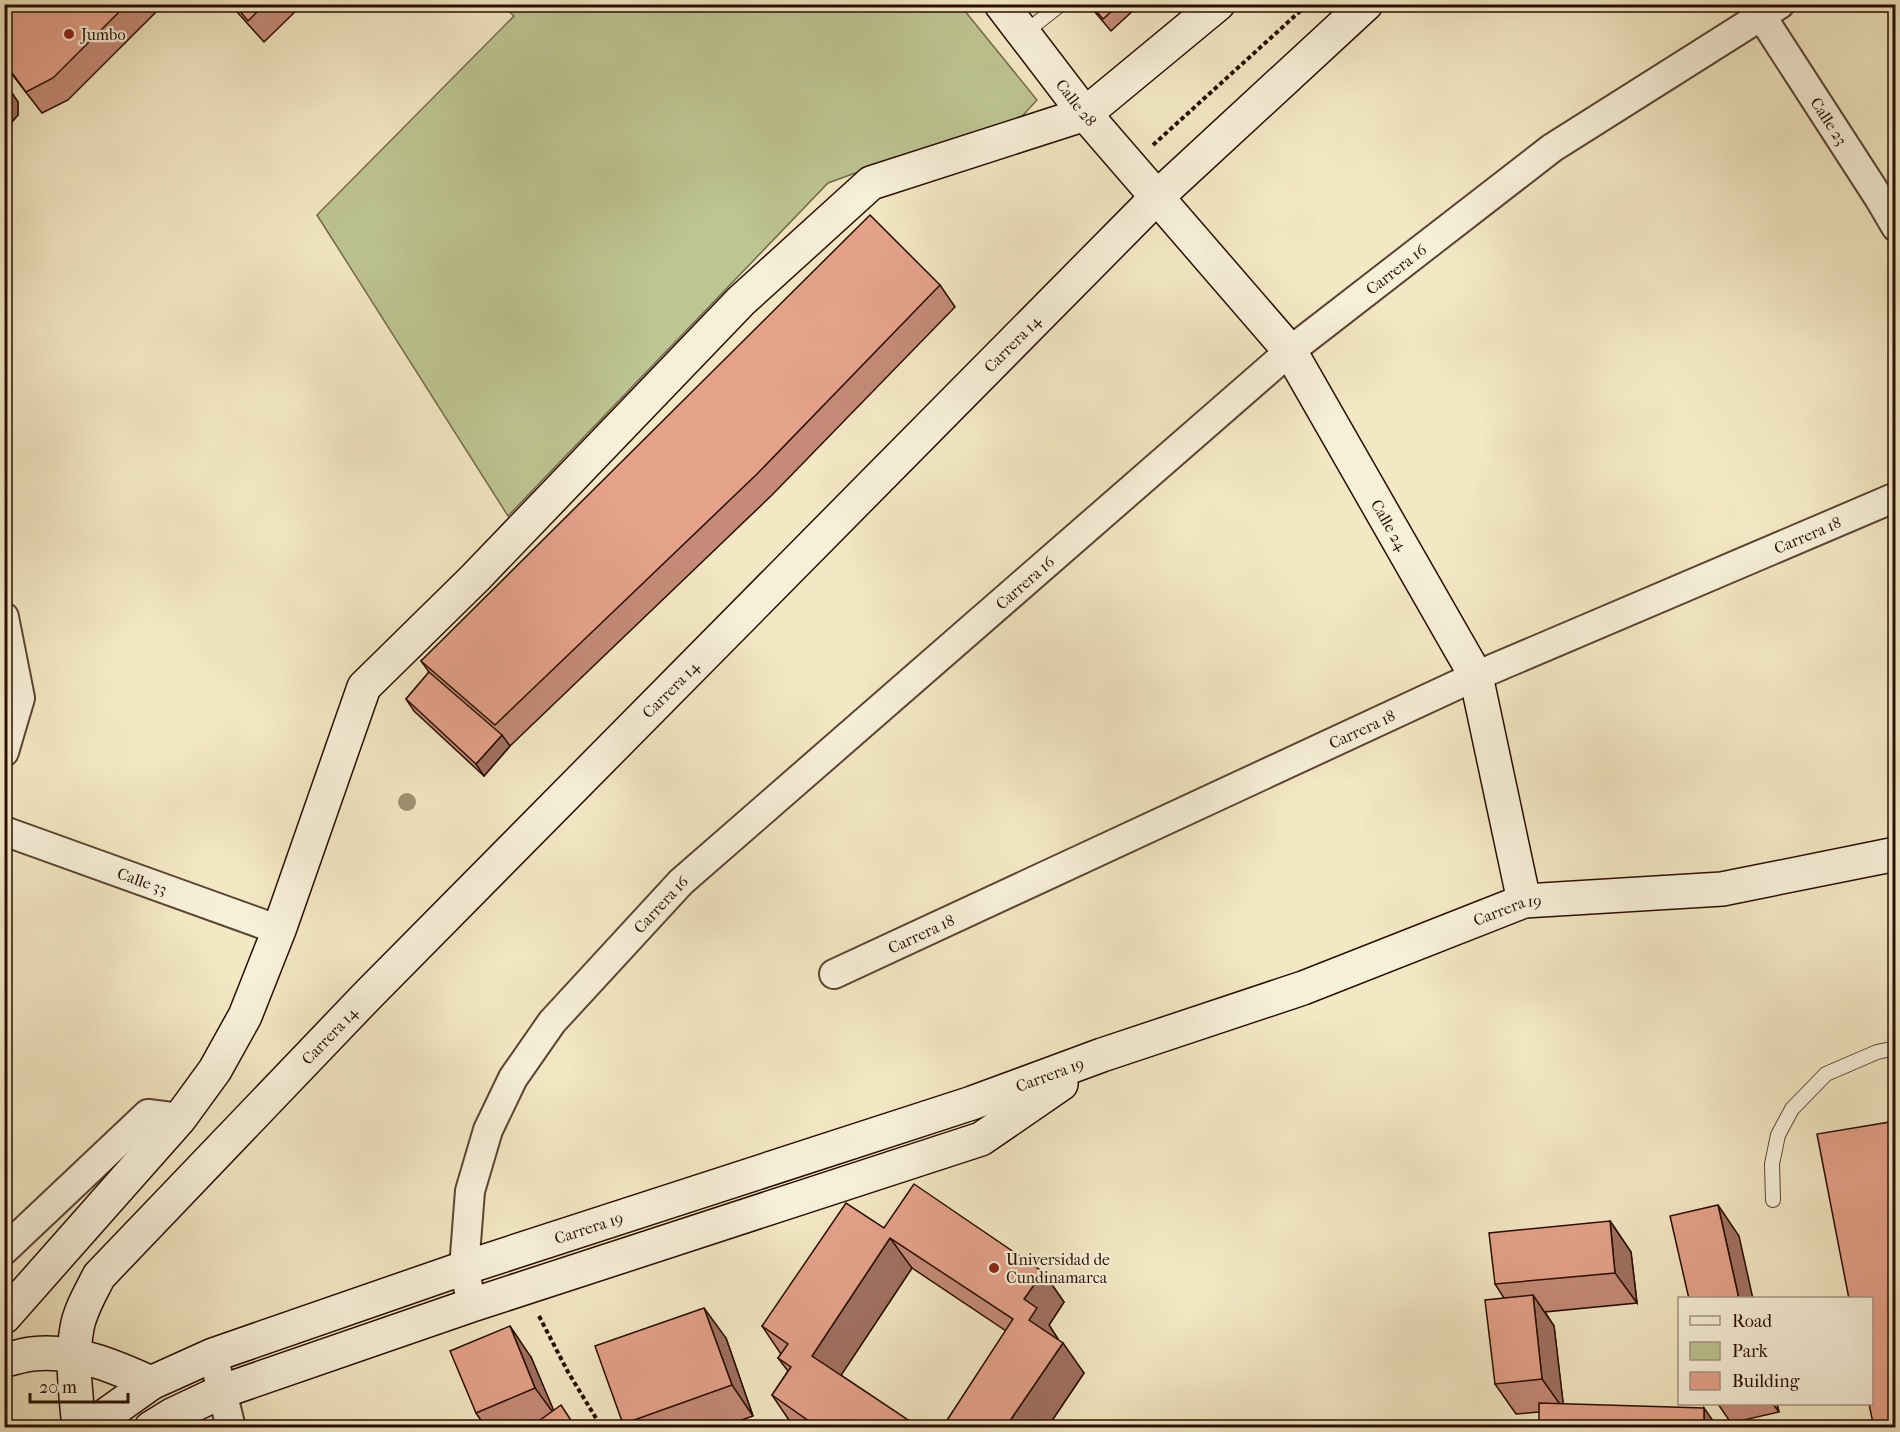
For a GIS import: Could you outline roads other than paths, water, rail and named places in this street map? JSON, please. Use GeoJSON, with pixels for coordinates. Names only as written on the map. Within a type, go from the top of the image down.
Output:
{"type":"FeatureCollection","features":[{"type":"Feature","properties":{"kind":"street","name":"Calle 28"},"geometry":{"type":"LineString","coordinates":[[1001,4],[1085,114],[1156,198]]}},
{"type":"Feature","properties":{"kind":"street","name":"Carrera 14"},"geometry":{"type":"LineString","coordinates":[[79,1428],[74,1356],[77,1327],[86,1300],[99,1276],[367,996],[1156,198],[1366,4]]}},
{"type":"Feature","properties":{"kind":"street"},"geometry":{"type":"LineString","coordinates":[[4,1317],[180,1118],[215,1070],[245,1016],[279,930],[364,687],[476,578],[741,301],[871,183],[1085,114],[1214,6]]}},
{"type":"Feature","properties":{"kind":"street","name":"Calle 23"},"geometry":{"type":"LineString","coordinates":[[1771,11],[1887,194],[1896,227]]}},
{"type":"Feature","properties":{"kind":"street","name":"Carrera 16"},"geometry":{"type":"LineString","coordinates":[[472,1305],[464,1268],[470,1191],[489,1130],[513,1078],[552,1022],[681,882],[1290,351],[1552,148],[1771,11]]}},
{"type":"Feature","properties":{"kind":"street","name":"Calle 24"},"geometry":{"type":"LineString","coordinates":[[1156,198],[1290,351],[1476,676],[1524,901]]}},
{"type":"Feature","properties":{"kind":"street","name":"Carrera 18"},"geometry":{"type":"LineString","coordinates":[[834,974],[1476,676],[1896,497]]}},
{"type":"Feature","properties":{"kind":"street"},"geometry":{"type":"LineString","coordinates":[[4,617],[20,698],[4,752]]}},
{"type":"Feature","properties":{"kind":"street","name":"Calle 33"},"geometry":{"type":"LineString","coordinates":[[4,831],[279,930]]}},
{"type":"Feature","properties":{"kind":"street","name":"Carrera 19"},"geometry":{"type":"LineString","coordinates":[[88,1428],[151,1383],[213,1355],[464,1268],[972,1103],[1102,1055],[1303,988],[1524,901],[1722,889],[1896,854]]}},
{"type":"Feature","properties":{"kind":"street","name":"Carrera 19"},"geometry":{"type":"LineString","coordinates":[[151,1428],[172,1415],[223,1391],[472,1305],[981,1139],[1102,1055]]}},
{"type":"Feature","properties":{"kind":"street"},"geometry":{"type":"LineString","coordinates":[[4,1250],[148,1114],[180,1118]]}},
{"type":"Feature","properties":{"kind":"street"},"geometry":{"type":"LineString","coordinates":[[4,1360],[33,1354],[74,1356],[102,1362],[151,1383]]}},
{"type":"Feature","properties":{"kind":"street"},"geometry":{"type":"LineString","coordinates":[[213,1355],[231,1428]]}},
{"type":"Feature","properties":{"kind":"lane"},"geometry":{"type":"LineString","coordinates":[[1023,34],[1061,4]]}},
{"type":"Feature","properties":{"kind":"lane"},"geometry":{"type":"LineString","coordinates":[[1773,1200],[1772,1164],[1778,1135],[1792,1109],[1826,1074],[1877,1052],[1896,1048]]}},
{"type":"Feature","properties":{"kind":"place","name":"Jumbo"},"geometry":{"type":"Point","coordinates":[69,34]}},
{"type":"Feature","properties":{"kind":"place","name":"Universidad de Cundinamarca"},"geometry":{"type":"Point","coordinates":[994,1268]}}]}
